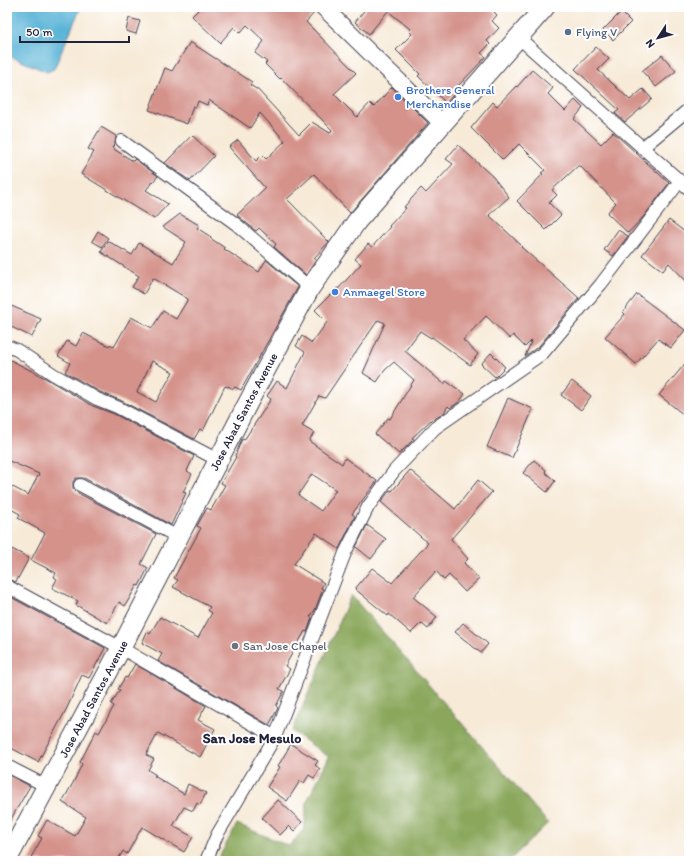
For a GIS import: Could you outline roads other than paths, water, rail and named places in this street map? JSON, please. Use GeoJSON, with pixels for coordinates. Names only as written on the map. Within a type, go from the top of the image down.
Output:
{"type":"FeatureCollection","features":[{"type":"Feature","properties":{"kind":"highway","name":"Jose Abad Santos Avenue"},"geometry":{"type":"LineString","coordinates":[[7,860],[121,648],[218,460],[310,288],[357,221],[545,7]]}},
{"type":"Feature","properties":{"kind":"main road"},"geometry":{"type":"LineString","coordinates":[[323,7],[443,124]]}},
{"type":"Feature","properties":{"kind":"street"},"geometry":{"type":"LineString","coordinates":[[206,861],[217,835],[275,737],[345,553],[372,501],[394,471],[435,428],[543,353],[685,185],[518,38]]}},
{"type":"Feature","properties":{"kind":"street"},"geometry":{"type":"LineString","coordinates":[[642,148],[689,110]]}},
{"type":"Feature","properties":{"kind":"street"},"geometry":{"type":"LineString","coordinates":[[122,141],[236,224],[310,288]]}},
{"type":"Feature","properties":{"kind":"street"},"geometry":{"type":"LineString","coordinates":[[7,346],[17,350],[53,374],[97,399],[117,407],[218,460]]}},
{"type":"Feature","properties":{"kind":"street"},"geometry":{"type":"LineString","coordinates":[[80,485],[178,537]]}},
{"type":"Feature","properties":{"kind":"street"},"geometry":{"type":"LineString","coordinates":[[7,586],[121,648],[275,737]]}},
{"type":"Feature","properties":{"kind":"street"},"geometry":{"type":"LineString","coordinates":[[7,766],[46,786]]}},
{"type":"Feature","properties":{"kind":"water"},"geometry":{"type":"Polygon","coordinates":[[[7,7],[81,7],[54,69],[47,72],[7,55],[7,7]]]}},
{"type":"Feature","properties":{"kind":"place","name":"Flying V"},"geometry":{"type":"Point","coordinates":[568,32]}},
{"type":"Feature","properties":{"kind":"place","name":"Brothers General Merchandise"},"geometry":{"type":"Point","coordinates":[398,97]}},
{"type":"Feature","properties":{"kind":"place","name":"Anmaegel Store"},"geometry":{"type":"Point","coordinates":[335,292]}},
{"type":"Feature","properties":{"kind":"place","name":"San Jose Chapel"},"geometry":{"type":"Point","coordinates":[235,646]}},
{"type":"Feature","properties":{"kind":"district","name":"San Jose Mesulo"},"geometry":{"type":"Point","coordinates":[252,738]}}]}
